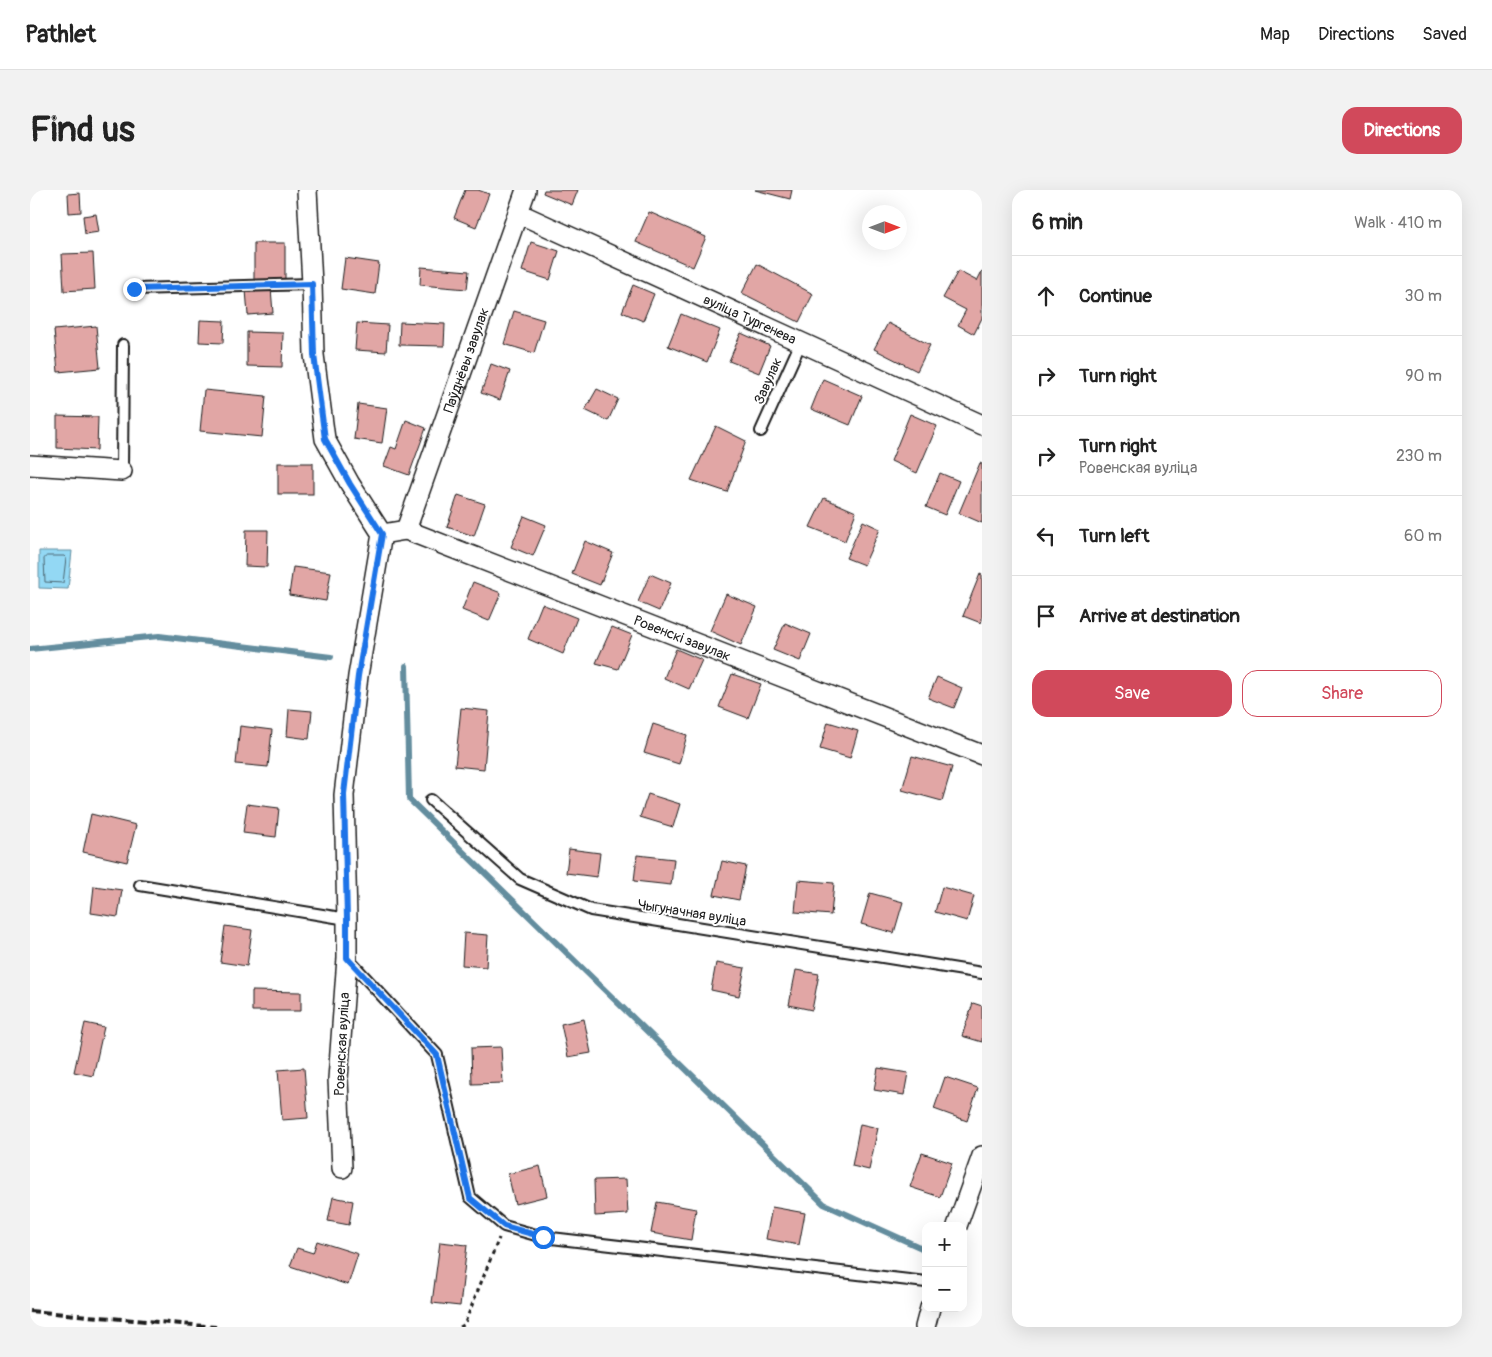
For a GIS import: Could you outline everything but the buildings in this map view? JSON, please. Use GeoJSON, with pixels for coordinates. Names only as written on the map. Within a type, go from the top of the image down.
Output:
{"type":"FeatureCollection","features":[{"type":"Feature","properties":{"kind":"street"},"geometry":{"type":"LineString","coordinates":[[307,190],[314,355],[325,439],[350,484],[382,534],[406,530]]}},
{"type":"Feature","properties":{"kind":"street","name":"Паўднёвы завулак"},"geometry":{"type":"LineString","coordinates":[[406,530],[526,190]]}},
{"type":"Feature","properties":{"kind":"street","name":"вуліца Тургенева"},"geometry":{"type":"LineString","coordinates":[[518,213],[982,425]]}},
{"type":"Feature","properties":{"kind":"street"},"geometry":{"type":"LineString","coordinates":[[30,465],[122,471]]}},
{"type":"Feature","properties":{"kind":"street","name":"Ровенскі завулак"},"geometry":{"type":"LineString","coordinates":[[406,530],[982,755]]}},
{"type":"Feature","properties":{"kind":"street","name":"Ровенская вуліца"},"geometry":{"type":"LineString","coordinates":[[342,1168],[338,1079],[347,958],[344,794],[358,676],[382,534]]}},
{"type":"Feature","properties":{"kind":"street"},"geometry":{"type":"LineString","coordinates":[[958,1222],[982,1156]]}},
{"type":"Feature","properties":{"kind":"street"},"geometry":{"type":"LineString","coordinates":[[925,1327],[929,1312]]}},
{"type":"Feature","properties":{"kind":"lane"},"geometry":{"type":"LineString","coordinates":[[134,289],[312,284]]}},
{"type":"Feature","properties":{"kind":"lane","name":"Завулак"},"geometry":{"type":"LineString","coordinates":[[761,431],[801,342]]}},
{"type":"Feature","properties":{"kind":"lane"},"geometry":{"type":"LineString","coordinates":[[122,471],[123,345]]}},
{"type":"Feature","properties":{"kind":"lane","name":"Чыгуначная вуліца"},"geometry":{"type":"LineString","coordinates":[[431,800],[520,879],[591,910],[982,973]]}},
{"type":"Feature","properties":{"kind":"lane"},"geometry":{"type":"LineString","coordinates":[[140,886],[347,919]]}},
{"type":"Feature","properties":{"kind":"lane"},"geometry":{"type":"LineString","coordinates":[[347,958],[437,1055],[470,1198],[504,1226],[543,1237],[922,1282]]}},
{"type":"Feature","properties":{"kind":"path"},"geometry":{"type":"LineString","coordinates":[[460,1327],[464,1325],[504,1226]]}},
{"type":"Feature","properties":{"kind":"water"},"geometry":{"type":"Polygon","coordinates":[[[39,551],[72,551],[68,589],[39,588],[39,551]]]}},
{"type":"Feature","properties":{"kind":"waterway"},"geometry":{"type":"LineString","coordinates":[[30,649],[159,636],[331,657]]}},
{"type":"Feature","properties":{"kind":"waterway"},"geometry":{"type":"LineString","coordinates":[[406,666],[409,799],[824,1204],[922,1248]]}},
{"type":"Feature","properties":{"kind":"railway"},"geometry":{"type":"LineString","coordinates":[[30,1311],[216,1327]]}},
{"type":"Feature","properties":{"kind":"route"},"geometry":{"type":"LineString","coordinates":[[134,289],[312,284],[314,355],[325,439],[350,484],[382,534],[358,676],[344,794],[347,958],[437,1055],[470,1198],[504,1226],[543,1237]]}}]}
